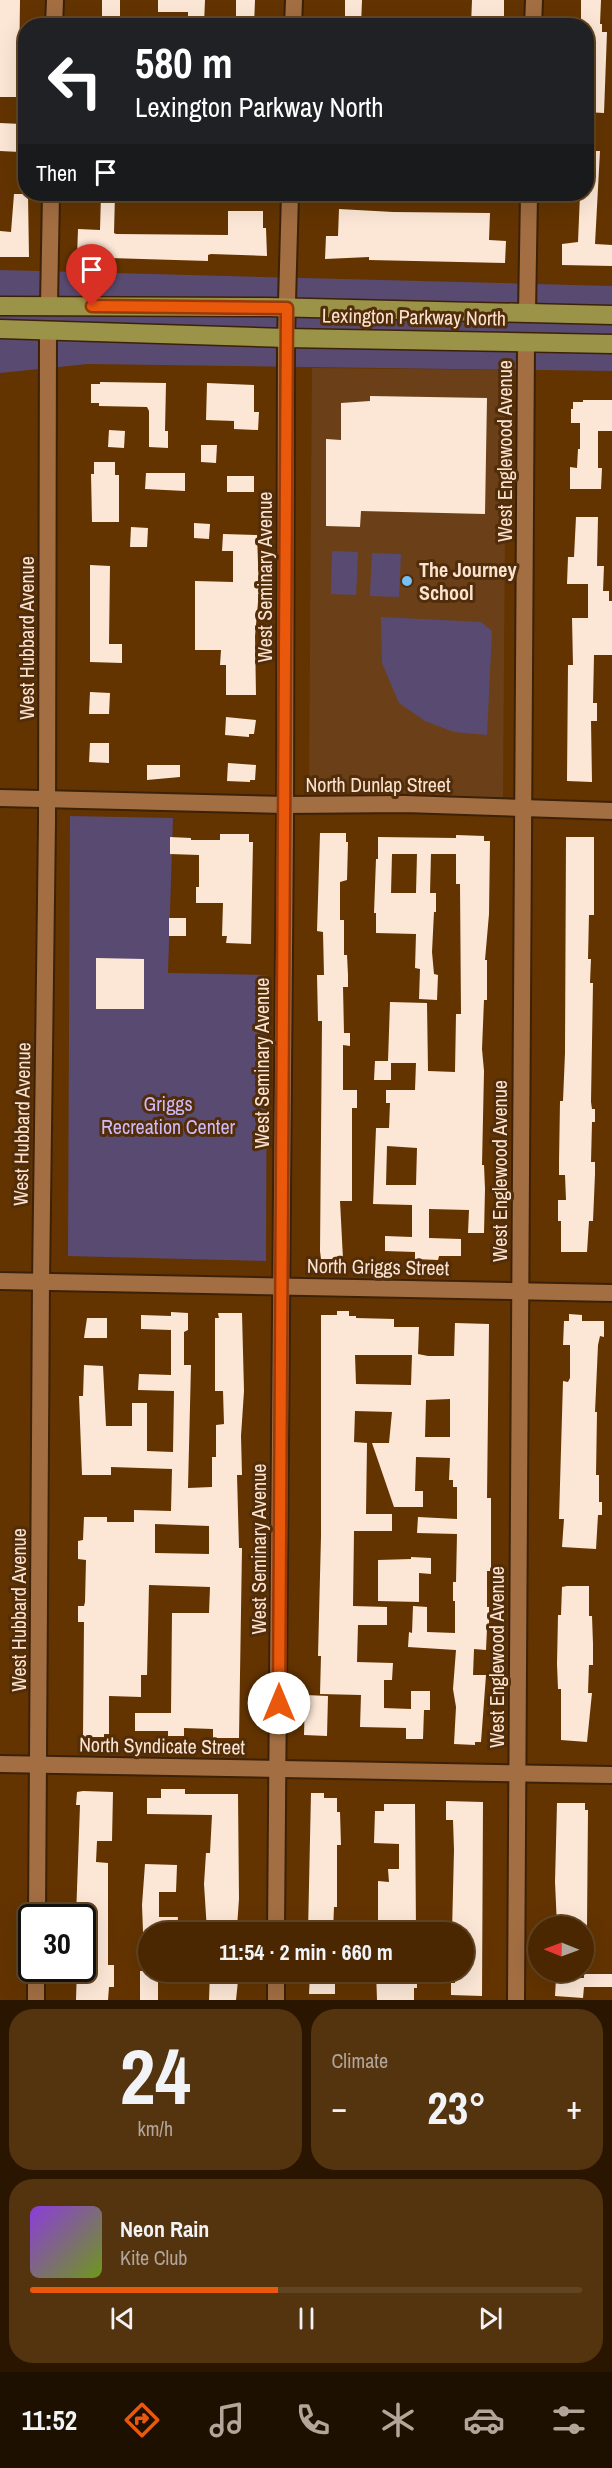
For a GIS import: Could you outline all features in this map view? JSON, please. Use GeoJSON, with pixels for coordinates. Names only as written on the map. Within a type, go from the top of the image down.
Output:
{"type":"FeatureCollection","features":[{"type":"Feature","properties":{"kind":"main road","name":"Lexington Parkway North"},"geometry":{"type":"LineString","coordinates":[[0,306],[287,308],[612,315]]}},
{"type":"Feature","properties":{"kind":"main road","name":"Lexington Parkway North"},"geometry":{"type":"LineString","coordinates":[[0,329],[286,338],[612,344]]}},
{"type":"Feature","properties":{"kind":"street"},"geometry":{"type":"LineString","coordinates":[[54,18],[55,0]]}},
{"type":"Feature","properties":{"kind":"street"},"geometry":{"type":"LineString","coordinates":[[293,18],[294,0]]}},
{"type":"Feature","properties":{"kind":"street"},"geometry":{"type":"LineString","coordinates":[[533,18],[534,0]]}},
{"type":"Feature","properties":{"kind":"street"},"geometry":{"type":"LineString","coordinates":[[49,305],[51,201]]}},
{"type":"Feature","properties":{"kind":"street","name":"West Seminary Avenue"},"geometry":{"type":"LineString","coordinates":[[276,1922],[285,805],[286,338],[290,201]]}},
{"type":"Feature","properties":{"kind":"street"},"geometry":{"type":"LineString","coordinates":[[527,313],[529,201]]}},
{"type":"Feature","properties":{"kind":"street","name":"West Hubbard Avenue"},"geometry":{"type":"LineString","coordinates":[[37,1904],[47,800],[48,332]]}},
{"type":"Feature","properties":{"kind":"street","name":"West Englewood Avenue"},"geometry":{"type":"LineString","coordinates":[[516,2000],[526,342]]}},
{"type":"Feature","properties":{"kind":"street","name":"North Dunlap Street"},"geometry":{"type":"LineString","coordinates":[[0,798],[285,805],[405,804],[612,811]]}},
{"type":"Feature","properties":{"kind":"street","name":"North Griggs Street"},"geometry":{"type":"LineString","coordinates":[[0,1281],[612,1293]]}},
{"type":"Feature","properties":{"kind":"street","name":"North Syndicate Street"},"geometry":{"type":"LineString","coordinates":[[0,1764],[612,1775]]}},
{"type":"Feature","properties":{"kind":"street"},"geometry":{"type":"LineString","coordinates":[[36,1982],[36,2000]]}},
{"type":"Feature","properties":{"kind":"street"},"geometry":{"type":"LineString","coordinates":[[276,1982],[276,2000]]}},
{"type":"Feature","properties":{"kind":"shaded area","name":"The Journey School"},"geometry":{"type":"Polygon","coordinates":[[[312,368],[506,370],[503,797],[428,797],[428,793],[309,792],[312,368]]]}},
{"type":"Feature","properties":{"kind":"green space"},"geometry":{"type":"Polygon","coordinates":[[[0,270],[612,286],[612,371],[88,364],[0,373],[0,270]]]}},
{"type":"Feature","properties":{"kind":"green space"},"geometry":{"type":"Polygon","coordinates":[[[332,551],[358,552],[356,595],[331,594],[332,551]]]}},
{"type":"Feature","properties":{"kind":"green space"},"geometry":{"type":"Polygon","coordinates":[[[372,553],[401,554],[399,597],[370,596],[372,553]]]}},
{"type":"Feature","properties":{"kind":"green space"},"geometry":{"type":"Polygon","coordinates":[[[381,617],[481,622],[492,631],[487,735],[454,732],[425,721],[399,703],[382,663],[381,617]]]}},
{"type":"Feature","properties":{"kind":"green space","name":"Griggs Recreation Center"},"geometry":{"type":"Polygon","coordinates":[[[70,816],[173,818],[168,973],[267,975],[266,1261],[68,1256],[70,816]]]}},
{"type":"Feature","properties":{"kind":"building"},"geometry":{"type":"Polygon","coordinates":[[[0,0],[20,0],[18,97],[0,97],[0,0]]]}},
{"type":"Feature","properties":{"kind":"building"},"geometry":{"type":"Polygon","coordinates":[[[102,0],[120,0],[120,18],[102,18],[102,0]]]}},
{"type":"Feature","properties":{"kind":"building"},"geometry":{"type":"Polygon","coordinates":[[[158,0],[205,0],[204,18],[188,18],[188,12],[158,12],[158,0]]]}},
{"type":"Feature","properties":{"kind":"building"},"geometry":{"type":"Polygon","coordinates":[[[236,0],[255,0],[254,18],[236,18],[236,0]]]}},
{"type":"Feature","properties":{"kind":"building"},"geometry":{"type":"Polygon","coordinates":[[[345,0],[362,0],[361,18],[345,18],[345,0]]]}},
{"type":"Feature","properties":{"kind":"building"},"geometry":{"type":"Polygon","coordinates":[[[472,0],[504,0],[504,18],[471,18],[472,0]]]}},
{"type":"Feature","properties":{"kind":"building"},"geometry":{"type":"Polygon","coordinates":[[[581,0],[601,0],[600,24],[602,24],[602,32],[607,32],[604,113],[594,112],[594,18],[581,18],[581,0]]]}},
{"type":"Feature","properties":{"kind":"building"},"geometry":{"type":"Polygon","coordinates":[[[0,123],[18,124],[18,152],[0,151],[0,123]]]}},
{"type":"Feature","properties":{"kind":"building"},"geometry":{"type":"Polygon","coordinates":[[[594,151],[600,151],[595,244],[612,245],[612,266],[562,265],[562,244],[578,242],[580,201],[594,201],[594,151]]]}},
{"type":"Feature","properties":{"kind":"building"},"geometry":{"type":"Polygon","coordinates":[[[14,194],[18,194],[18,201],[28,201],[29,257],[0,257],[0,231],[11,232],[14,194]]]}},
{"type":"Feature","properties":{"kind":"building"},"geometry":{"type":"Polygon","coordinates":[[[101,201],[115,201],[114,233],[116,234],[228,235],[228,211],[263,211],[267,256],[211,254],[208,255],[208,261],[77,257],[78,229],[100,230],[101,201]]]}},
{"type":"Feature","properties":{"kind":"building"},"geometry":{"type":"Polygon","coordinates":[[[339,209],[490,213],[489,240],[506,241],[505,263],[369,260],[369,257],[325,259],[326,236],[338,236],[339,209]]]}},
{"type":"Feature","properties":{"kind":"building"},"geometry":{"type":"Polygon","coordinates":[[[100,382],[166,383],[165,431],[168,431],[168,448],[149,447],[147,407],[99,406],[99,403],[91,403],[91,384],[100,384],[100,382]]]}},
{"type":"Feature","properties":{"kind":"building"},"geometry":{"type":"Polygon","coordinates":[[[207,383],[254,385],[254,412],[259,412],[258,430],[234,429],[234,421],[206,420],[207,383]]]}},
{"type":"Feature","properties":{"kind":"building"},"geometry":{"type":"Polygon","coordinates":[[[370,396],[487,398],[485,514],[361,511],[360,527],[326,526],[326,439],[341,440],[341,403],[370,401],[370,396]]]}},
{"type":"Feature","properties":{"kind":"building"},"geometry":{"type":"Polygon","coordinates":[[[583,400],[612,400],[612,431],[598,431],[598,468],[602,468],[601,489],[570,489],[570,467],[577,468],[578,449],[580,449],[580,423],[571,423],[571,409],[573,409],[573,402],[583,402],[583,400]]]}},
{"type":"Feature","properties":{"kind":"building"},"geometry":{"type":"Polygon","coordinates":[[[109,430],[125,431],[124,448],[108,447],[109,430]]]}},
{"type":"Feature","properties":{"kind":"building"},"geometry":{"type":"Polygon","coordinates":[[[201,445],[217,445],[216,463],[201,462],[201,445]]]}},
{"type":"Feature","properties":{"kind":"building"},"geometry":{"type":"Polygon","coordinates":[[[94,462],[115,462],[115,475],[119,475],[119,522],[92,522],[91,474],[94,474],[94,462]]]}},
{"type":"Feature","properties":{"kind":"building"},"geometry":{"type":"Polygon","coordinates":[[[146,473],[185,473],[185,491],[145,489],[146,473]]]}},
{"type":"Feature","properties":{"kind":"building"},"geometry":{"type":"Polygon","coordinates":[[[227,476],[254,476],[254,492],[227,492],[227,476]]]}},
{"type":"Feature","properties":{"kind":"building"},"geometry":{"type":"Polygon","coordinates":[[[576,517],[598,517],[597,566],[604,566],[603,591],[609,591],[609,601],[612,601],[612,655],[594,655],[593,703],[597,703],[597,721],[591,721],[592,782],[567,781],[568,665],[573,665],[572,618],[588,618],[588,584],[567,584],[568,557],[574,557],[576,517]]]}},
{"type":"Feature","properties":{"kind":"building"},"geometry":{"type":"Polygon","coordinates":[[[194,523],[210,524],[209,539],[194,538],[194,523]]]}},
{"type":"Feature","properties":{"kind":"building"},"geometry":{"type":"Polygon","coordinates":[[[131,527],[148,528],[147,547],[130,547],[131,527]]]}},
{"type":"Feature","properties":{"kind":"building"},"geometry":{"type":"Polygon","coordinates":[[[223,534],[257,535],[259,591],[255,636],[256,695],[226,695],[226,665],[220,665],[221,650],[195,650],[195,581],[233,582],[233,551],[222,551],[223,534]]]}},
{"type":"Feature","properties":{"kind":"building"},"geometry":{"type":"Polygon","coordinates":[[[90,565],[110,566],[109,644],[122,644],[122,663],[90,662],[90,565]]]}},
{"type":"Feature","properties":{"kind":"building"},"geometry":{"type":"Polygon","coordinates":[[[90,692],[110,693],[109,714],[89,714],[90,692]]]}},
{"type":"Feature","properties":{"kind":"building"},"geometry":{"type":"Polygon","coordinates":[[[226,717],[256,720],[254,734],[249,734],[249,737],[225,735],[226,717]]]}},
{"type":"Feature","properties":{"kind":"building"},"geometry":{"type":"Polygon","coordinates":[[[90,743],[109,743],[109,763],[89,762],[90,743]]]}},
{"type":"Feature","properties":{"kind":"building"},"geometry":{"type":"Polygon","coordinates":[[[228,763],[256,765],[255,780],[250,780],[250,782],[227,781],[228,763]]]}},
{"type":"Feature","properties":{"kind":"building"},"geometry":{"type":"Polygon","coordinates":[[[147,765],[180,765],[180,777],[147,780],[147,765]]]}},
{"type":"Feature","properties":{"kind":"building"},"geometry":{"type":"Polygon","coordinates":[[[320,833],[346,833],[346,842],[348,842],[347,880],[340,882],[340,920],[344,920],[344,955],[347,955],[348,975],[348,987],[343,987],[344,1033],[350,1033],[350,1046],[343,1045],[343,1090],[357,1090],[357,1108],[352,1108],[352,1201],[340,1201],[343,1259],[321,1259],[320,1251],[322,1021],[318,1021],[317,975],[324,975],[323,932],[317,931],[320,833]]]}},
{"type":"Feature","properties":{"kind":"building"},"geometry":{"type":"Polygon","coordinates":[[[220,834],[249,834],[249,842],[253,842],[251,944],[226,943],[227,936],[222,936],[223,903],[196,903],[196,887],[199,887],[199,855],[170,854],[170,837],[220,840],[220,834]]]}},
{"type":"Feature","properties":{"kind":"building"},"geometry":{"type":"Polygon","coordinates":[[[456,835],[484,836],[484,841],[490,841],[489,914],[485,960],[487,960],[487,1000],[484,1000],[482,1049],[484,1233],[468,1233],[469,1210],[429,1209],[429,1238],[461,1239],[461,1256],[439,1256],[438,1260],[415,1259],[415,1252],[385,1251],[385,1236],[412,1237],[412,1205],[373,1204],[376,1128],[389,1128],[390,1103],[386,1103],[386,1090],[415,1090],[416,1063],[391,1063],[391,1080],[374,1080],[375,1061],[388,1061],[390,1002],[427,1003],[428,1071],[455,1072],[456,1014],[461,1014],[460,884],[456,884],[456,854],[431,854],[430,893],[436,893],[432,952],[434,974],[438,975],[437,1000],[419,999],[420,969],[415,968],[416,934],[376,933],[376,913],[374,913],[378,837],[456,838],[456,835]],[[392,854],[391,893],[416,893],[417,854],[392,854]],[[387,1146],[386,1185],[416,1185],[417,1148],[387,1146]]]}},
{"type":"Feature","properties":{"kind":"building"},"geometry":{"type":"Polygon","coordinates":[[[566,837],[594,837],[594,915],[589,915],[588,959],[591,959],[590,983],[593,983],[591,1102],[592,1109],[595,1109],[595,1122],[592,1122],[591,1162],[595,1162],[595,1174],[593,1221],[589,1221],[587,1252],[561,1252],[561,1221],[558,1221],[558,1200],[566,1200],[565,1175],[559,1175],[559,1162],[560,1101],[563,1101],[565,1053],[566,837]]]}},
{"type":"Feature","properties":{"kind":"building"},"geometry":{"type":"Polygon","coordinates":[[[169,918],[186,918],[186,936],[169,936],[169,918]]]}},
{"type":"Feature","properties":{"kind":"building"},"geometry":{"type":"Polygon","coordinates":[[[96,958],[144,959],[144,1009],[96,1009],[96,958]]]}},
{"type":"Feature","properties":{"kind":"building"},"geometry":{"type":"Polygon","coordinates":[[[337,1311],[349,1311],[349,1316],[356,1316],[356,1318],[394,1319],[394,1327],[419,1327],[418,1354],[428,1356],[454,1356],[455,1323],[489,1324],[487,1498],[491,1498],[491,1571],[487,1571],[489,1628],[487,1628],[486,1650],[474,1649],[473,1675],[486,1675],[481,1742],[475,1742],[475,1745],[454,1744],[456,1707],[453,1689],[456,1650],[408,1647],[409,1632],[412,1633],[413,1606],[427,1607],[427,1632],[455,1633],[453,1582],[456,1582],[457,1534],[417,1533],[418,1517],[457,1519],[457,1487],[453,1487],[453,1480],[449,1480],[450,1458],[416,1457],[415,1491],[423,1491],[423,1507],[394,1507],[372,1443],[389,1443],[392,1412],[355,1411],[354,1442],[367,1443],[366,1514],[392,1514],[392,1531],[354,1531],[353,1606],[387,1607],[387,1625],[358,1625],[357,1662],[393,1663],[392,1680],[384,1680],[384,1708],[411,1709],[411,1691],[430,1691],[430,1710],[424,1710],[423,1739],[406,1739],[406,1728],[360,1727],[361,1695],[320,1694],[321,1656],[318,1656],[321,1536],[321,1315],[337,1315],[337,1311]],[[355,1355],[356,1384],[411,1385],[412,1355],[355,1355]],[[450,1399],[426,1400],[425,1437],[450,1437],[450,1399]]]}},
{"type":"Feature","properties":{"kind":"building"},"geometry":{"type":"Polygon","coordinates":[[[171,1312],[188,1313],[188,1330],[184,1332],[184,1365],[191,1365],[188,1488],[212,1487],[212,1457],[216,1457],[216,1425],[224,1424],[223,1391],[215,1391],[215,1318],[219,1318],[218,1313],[242,1313],[244,1391],[241,1436],[242,1475],[237,1475],[239,1548],[242,1548],[239,1738],[213,1738],[213,1729],[184,1728],[184,1736],[168,1736],[168,1731],[135,1731],[135,1713],[171,1713],[172,1613],[209,1613],[210,1587],[149,1585],[147,1675],[141,1675],[141,1697],[109,1696],[109,1734],[104,1734],[104,1737],[83,1737],[84,1622],[78,1622],[78,1606],[84,1606],[85,1602],[86,1560],[78,1559],[78,1541],[83,1540],[84,1517],[107,1517],[107,1522],[134,1522],[134,1510],[171,1511],[172,1469],[111,1467],[111,1475],[82,1475],[79,1396],[83,1396],[84,1365],[103,1366],[106,1426],[132,1426],[132,1403],[147,1403],[147,1451],[173,1452],[174,1391],[138,1390],[139,1374],[171,1375],[171,1330],[141,1329],[141,1315],[171,1316],[171,1312]],[[155,1524],[155,1553],[209,1554],[209,1526],[155,1524]]]}},
{"type":"Feature","properties":{"kind":"building"},"geometry":{"type":"Polygon","coordinates":[[[569,1314],[582,1315],[582,1321],[604,1321],[604,1337],[600,1336],[598,1345],[595,1412],[597,1412],[596,1475],[599,1475],[599,1502],[602,1502],[602,1515],[598,1515],[596,1549],[562,1547],[564,1519],[559,1519],[563,1381],[568,1382],[570,1378],[570,1345],[563,1345],[564,1321],[569,1321],[569,1314]]]}},
{"type":"Feature","properties":{"kind":"building"},"geometry":{"type":"Polygon","coordinates":[[[87,1318],[107,1318],[107,1338],[84,1338],[87,1318]]]}},
{"type":"Feature","properties":{"kind":"building"},"geometry":{"type":"Polygon","coordinates":[[[411,1557],[431,1558],[431,1574],[419,1573],[419,1602],[378,1601],[378,1560],[411,1559],[411,1557]]]}},
{"type":"Feature","properties":{"kind":"building"},"geometry":{"type":"Polygon","coordinates":[[[589,1586],[593,1665],[589,1665],[588,1693],[592,1693],[587,1742],[561,1740],[561,1689],[558,1689],[557,1664],[558,1615],[561,1615],[562,1587],[589,1586]]]}},
{"type":"Feature","properties":{"kind":"building"},"geometry":{"type":"Polygon","coordinates":[[[305,1695],[328,1696],[327,1736],[304,1735],[305,1695]]]}},
{"type":"Feature","properties":{"kind":"building"},"geometry":{"type":"Polygon","coordinates":[[[161,1789],[185,1789],[185,1794],[238,1794],[237,1922],[206,1922],[204,1884],[206,1853],[210,1853],[212,1815],[147,1814],[147,1798],[161,1798],[161,1789]]]}},
{"type":"Feature","properties":{"kind":"building"},"geometry":{"type":"Polygon","coordinates":[[[77,1792],[113,1792],[112,1841],[97,1841],[96,1862],[108,1863],[108,1965],[114,1965],[114,1987],[109,1987],[108,2000],[76,2000],[77,1982],[96,1982],[96,1904],[76,1904],[80,1805],[76,1805],[77,1792]]]}},
{"type":"Feature","properties":{"kind":"building"},"geometry":{"type":"Polygon","coordinates":[[[311,1793],[324,1793],[324,1798],[337,1798],[337,1812],[340,1812],[341,1845],[337,1845],[337,1907],[334,1907],[333,1922],[308,1922],[311,1793]]]}},
{"type":"Feature","properties":{"kind":"building"},"geometry":{"type":"Polygon","coordinates":[[[446,1801],[483,1802],[482,1996],[451,1995],[451,1983],[474,1982],[474,1922],[452,1922],[453,1820],[446,1820],[446,1801]]]}},
{"type":"Feature","properties":{"kind":"building"},"geometry":{"type":"Polygon","coordinates":[[[557,1803],[585,1803],[585,1810],[588,1810],[587,1916],[557,1916],[557,1803]]]}},
{"type":"Feature","properties":{"kind":"building"},"geometry":{"type":"Polygon","coordinates":[[[384,1804],[415,1804],[416,1922],[378,1922],[378,1881],[389,1882],[388,1869],[399,1869],[399,1844],[374,1843],[375,1811],[384,1811],[384,1804]]]}},
{"type":"Feature","properties":{"kind":"building"},"geometry":{"type":"Polygon","coordinates":[[[145,1864],[177,1865],[176,1892],[159,1892],[159,1917],[178,1917],[178,1922],[143,1922],[145,1864]]]}},
{"type":"Feature","properties":{"kind":"building"},"geometry":{"type":"Polygon","coordinates":[[[594,1974],[612,1974],[612,1987],[584,1987],[583,1998],[555,1996],[556,1982],[594,1982],[594,1974]]]}},
{"type":"Feature","properties":{"kind":"building"},"geometry":{"type":"Polygon","coordinates":[[[140,1982],[158,1982],[158,2000],[140,2000],[140,1982]]]}},
{"type":"Feature","properties":{"kind":"building"},"geometry":{"type":"Polygon","coordinates":[[[210,1982],[238,1982],[236,2000],[209,2000],[210,1982]]]}},
{"type":"Feature","properties":{"kind":"building"},"geometry":{"type":"Polygon","coordinates":[[[310,1982],[335,1982],[335,1994],[309,1994],[310,1982]]]}},
{"type":"Feature","properties":{"kind":"building"},"geometry":{"type":"Polygon","coordinates":[[[376,1982],[417,1982],[417,1988],[414,1988],[414,2000],[377,2000],[376,1982]]]}},
{"type":"Feature","properties":{"kind":"place","name":"The Journey School"},"geometry":{"type":"Point","coordinates":[407,581]}},
{"type":"Feature","properties":{"kind":"route"},"geometry":{"type":"LineString","coordinates":[[92,306],[287,308],[279,1703]]}}]}
